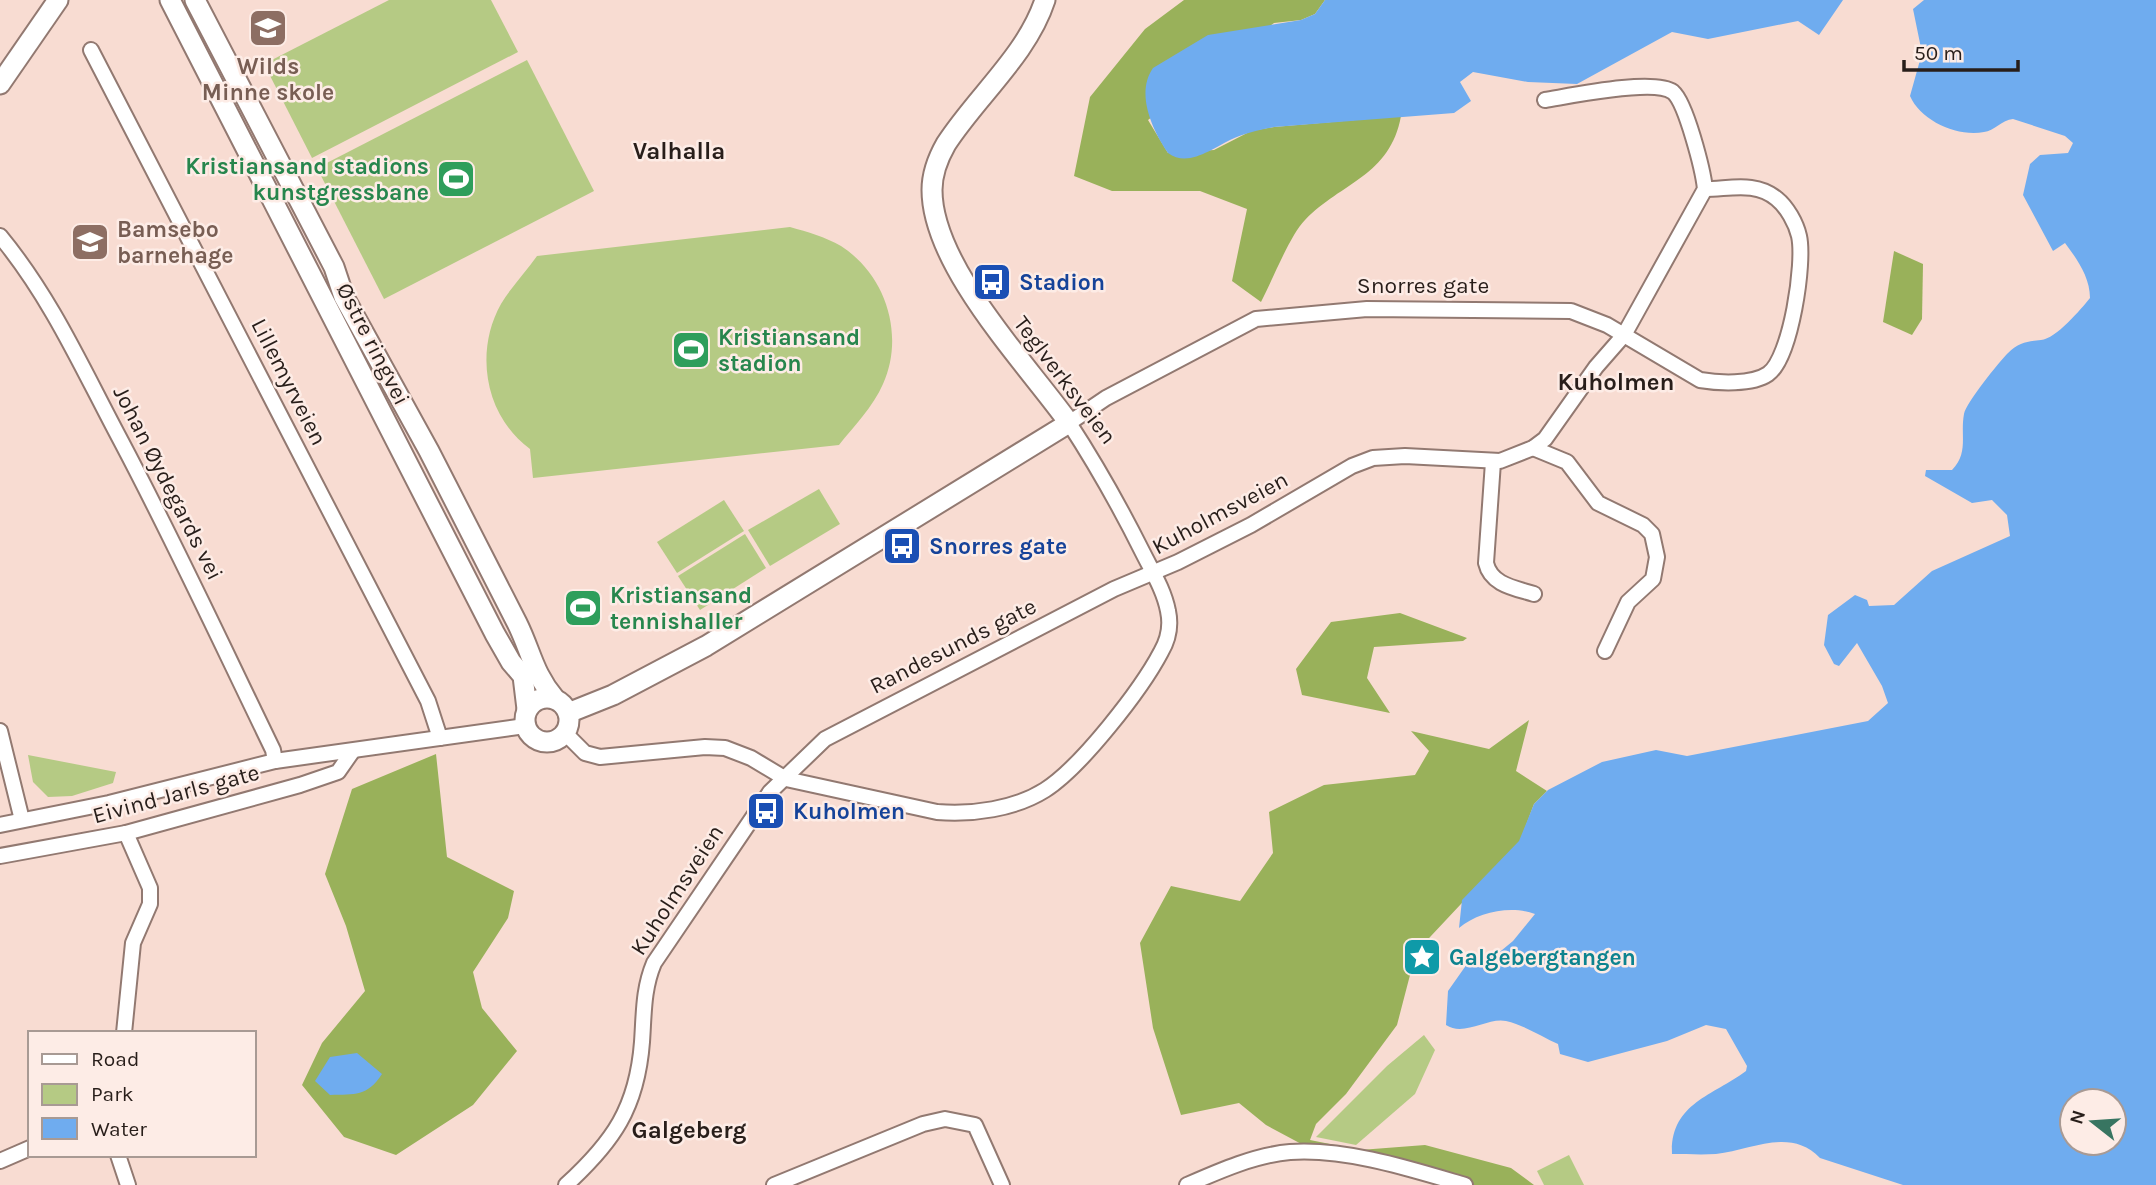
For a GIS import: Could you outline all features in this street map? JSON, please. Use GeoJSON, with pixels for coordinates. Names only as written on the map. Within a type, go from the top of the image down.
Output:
{"type":"FeatureCollection","features":[{"type":"Feature","properties":{"kind":"street"},"geometry":{"type":"LineString","coordinates":[[0,84],[58,0]]}},
{"type":"Feature","properties":{"kind":"street","name":"Østre ringvei"},"geometry":{"type":"LineString","coordinates":[[170,0],[495,634],[523,676],[526,718]]}},
{"type":"Feature","properties":{"kind":"street","name":"Østre ringvei"},"geometry":{"type":"LineString","coordinates":[[195,0],[334,267],[344,297],[429,451],[527,641],[533,668],[561,706]]}},
{"type":"Feature","properties":{"kind":"street","name":"Teglverksveien"},"geometry":{"type":"LineString","coordinates":[[1045,0],[1030,33],[946,144],[939,158],[932,188],[938,226],[969,288],[995,327],[1040,381],[1110,487],[1154,573]]}},
{"type":"Feature","properties":{"kind":"street","name":"Lillemyrveien"},"geometry":{"type":"LineString","coordinates":[[91,50],[410,665],[428,701],[440,738]]}},
{"type":"Feature","properties":{"kind":"street"},"geometry":{"type":"LineString","coordinates":[[1545,100],[1648,87],[1671,90],[1677,97],[1695,144],[1705,189],[1746,186],[1761,190],[1778,199],[1799,236],[1800,261],[1789,332],[1779,363],[1768,375],[1715,383],[1700,380],[1624,335]]}},
{"type":"Feature","properties":{"kind":"street","name":"Kuholmsveien"},"geometry":{"type":"LineString","coordinates":[[565,733],[584,753],[600,757],[705,747],[725,748],[751,758],[786,779],[859,797],[960,814],[999,807],[1046,789],[1110,724],[1162,651],[1169,627],[1168,612],[1154,573],[1251,525],[1352,466],[1373,458],[1427,456],[1493,462],[1518,456],[1533,448],[1545,439],[1596,367],[1624,335],[1705,189]]}},
{"type":"Feature","properties":{"kind":"street","name":"Johan Øydegards vei"},"geometry":{"type":"LineString","coordinates":[[0,236],[40,289],[65,329],[209,615],[273,750],[275,761]]}},
{"type":"Feature","properties":{"kind":"street","name":"Snorres gate"},"geometry":{"type":"LineString","coordinates":[[561,706],[613,695],[706,646],[1106,398],[1256,319],[1287,314],[1367,309],[1571,311],[1592,317],[1624,335]]}},
{"type":"Feature","properties":{"kind":"street"},"geometry":{"type":"LineString","coordinates":[[1533,448],[1567,462],[1598,503],[1643,525],[1652,534],[1657,557],[1653,579],[1628,602],[1605,651]]}},
{"type":"Feature","properties":{"kind":"street"},"geometry":{"type":"LineString","coordinates":[[1493,462],[1486,563],[1488,572],[1494,580],[1534,594]]}},
{"type":"Feature","properties":{"kind":"street","name":"Randesunds gate"},"geometry":{"type":"LineString","coordinates":[[786,779],[825,739],[1114,589],[1154,573]]}},
{"type":"Feature","properties":{"kind":"street"},"geometry":{"type":"LineString","coordinates":[[537,699],[561,706],[565,733],[551,742],[543,742],[529,734],[526,718],[537,699]]}},
{"type":"Feature","properties":{"kind":"street","name":"Eivind Jarls gate"},"geometry":{"type":"LineString","coordinates":[[0,825],[109,803],[275,761],[440,738],[526,718]]}},
{"type":"Feature","properties":{"kind":"street"},"geometry":{"type":"LineString","coordinates":[[0,731],[22,820]]}},
{"type":"Feature","properties":{"kind":"street","name":"Eivind Jarls gate"},"geometry":{"type":"LineString","coordinates":[[0,856],[126,833],[338,772],[352,752]]}},
{"type":"Feature","properties":{"kind":"street","name":"Kuholmsveien"},"geometry":{"type":"LineString","coordinates":[[566,1185],[611,1140],[630,1106],[640,1064],[647,980],[654,963],[770,792],[786,779]]}},
{"type":"Feature","properties":{"kind":"street"},"geometry":{"type":"LineString","coordinates":[[124,1031],[133,943],[150,904],[150,888],[126,833]]}},
{"type":"Feature","properties":{"kind":"street"},"geometry":{"type":"LineString","coordinates":[[774,1185],[923,1124],[945,1119],[975,1125],[1002,1185]]}},
{"type":"Feature","properties":{"kind":"street"},"geometry":{"type":"LineString","coordinates":[[0,1161],[28,1148]]}},
{"type":"Feature","properties":{"kind":"street"},"geometry":{"type":"LineString","coordinates":[[1187,1185],[1265,1156],[1289,1152],[1360,1159],[1465,1185]]}},
{"type":"Feature","properties":{"kind":"street"},"geometry":{"type":"LineString","coordinates":[[119,1157],[128,1185]]}},
{"type":"Feature","properties":{"kind":"green space"},"geometry":{"type":"Polygon","coordinates":[[[389,0],[491,0],[518,52],[312,158],[264,64],[389,0]]]}},
{"type":"Feature","properties":{"kind":"green space"},"geometry":{"type":"Polygon","coordinates":[[[1184,0],[1325,0],[1315,14],[1301,20],[1274,23],[1148,120],[1168,153],[1214,150],[1251,131],[1274,127],[1401,116],[1387,152],[1376,165],[1319,207],[1299,227],[1261,302],[1232,281],[1247,209],[1200,191],[1112,191],[1074,176],[1090,97],[1145,29],[1184,0]]]}},
{"type":"Feature","properties":{"kind":"green space","name":"Kristiansand stadions kunstgressbane"},"geometry":{"type":"Polygon","coordinates":[[[527,60],[594,191],[384,299],[317,168],[527,60]]]}},
{"type":"Feature","properties":{"kind":"green space"},"geometry":{"type":"Polygon","coordinates":[[[790,227],[835,243],[857,258],[880,289],[887,307],[892,346],[883,384],[869,408],[839,445],[533,478],[530,449],[503,419],[494,401],[486,362],[488,342],[501,304],[537,256],[790,227]]]}},
{"type":"Feature","properties":{"kind":"green space"},"geometry":{"type":"Polygon","coordinates":[[[1894,251],[1923,264],[1922,319],[1912,335],[1883,322],[1894,251]]]}},
{"type":"Feature","properties":{"kind":"green space"},"geometry":{"type":"Polygon","coordinates":[[[819,489],[840,524],[770,566],[748,530],[819,489]]]}},
{"type":"Feature","properties":{"kind":"green space"},"geometry":{"type":"Polygon","coordinates":[[[724,500],[744,531],[677,573],[657,542],[724,500]]]}},
{"type":"Feature","properties":{"kind":"green space"},"geometry":{"type":"Polygon","coordinates":[[[745,534],[766,568],[700,610],[678,576],[745,534]]]}},
{"type":"Feature","properties":{"kind":"green space"},"geometry":{"type":"Polygon","coordinates":[[[1400,613],[1467,638],[1463,641],[1374,647],[1367,678],[1390,713],[1302,695],[1296,669],[1331,622],[1400,613]]]}},
{"type":"Feature","properties":{"kind":"green space"},"geometry":{"type":"Polygon","coordinates":[[[1529,720],[1516,771],[1547,791],[1534,804],[1520,841],[1416,952],[1397,1025],[1346,1094],[1316,1124],[1310,1140],[1360,1150],[1425,1145],[1511,1168],[1534,1185],[1442,1185],[1307,1147],[1266,1125],[1239,1103],[1181,1115],[1153,1028],[1140,943],[1171,886],[1240,901],[1273,853],[1269,812],[1324,785],[1415,775],[1429,751],[1411,731],[1489,749],[1529,720]]]}},
{"type":"Feature","properties":{"kind":"green space"},"geometry":{"type":"Polygon","coordinates":[[[436,754],[447,857],[514,891],[508,918],[473,972],[482,1008],[517,1051],[473,1105],[396,1155],[344,1137],[302,1085],[322,1043],[365,991],[346,926],[325,874],[352,789],[436,754]]]}},
{"type":"Feature","properties":{"kind":"green space"},"geometry":{"type":"Polygon","coordinates":[[[28,755],[116,772],[113,783],[72,796],[48,797],[33,782],[28,755]]]}},
{"type":"Feature","properties":{"kind":"green space"},"geometry":{"type":"Polygon","coordinates":[[[1424,1035],[1435,1050],[1415,1094],[1356,1145],[1316,1137],[1387,1066],[1424,1035]]]}},
{"type":"Feature","properties":{"kind":"green space"},"geometry":{"type":"Polygon","coordinates":[[[1569,1155],[1584,1185],[1544,1185],[1537,1171],[1569,1155]]]}},
{"type":"Feature","properties":{"kind":"water"},"geometry":{"type":"Polygon","coordinates":[[[1325,0],[1843,0],[1819,35],[1798,21],[1708,39],[1672,32],[1577,84],[1528,82],[1473,72],[1460,82],[1471,101],[1454,113],[1274,127],[1241,135],[1192,158],[1176,157],[1168,153],[1152,123],[1146,101],[1148,78],[1153,68],[1208,35],[1301,20],[1315,14],[1325,0]]]}},
{"type":"Feature","properties":{"kind":"water"},"geometry":{"type":"Polygon","coordinates":[[[1924,0],[2156,0],[2156,1185],[1903,1185],[1820,1158],[1808,1149],[1783,1142],[1716,1154],[1672,1154],[1673,1137],[1686,1112],[1707,1095],[1746,1071],[1747,1066],[1726,1029],[1706,1025],[1667,1041],[1588,1062],[1560,1054],[1558,1044],[1506,1021],[1460,1029],[1446,1025],[1448,991],[1467,964],[1496,955],[1513,941],[1535,914],[1505,910],[1485,914],[1459,928],[1462,900],[1519,841],[1534,804],[1548,790],[1602,762],[1656,750],[1687,756],[1868,721],[1888,703],[1882,686],[1857,643],[1839,666],[1834,664],[1824,645],[1828,615],[1855,595],[1867,600],[1869,606],[1894,605],[1932,571],[2010,536],[2007,515],[1992,500],[1972,503],[1925,476],[1926,470],[1952,470],[1957,464],[1962,450],[1966,409],[2008,353],[2020,344],[2054,335],[2090,298],[2085,276],[2074,255],[2065,243],[2053,251],[2023,195],[2030,164],[2040,155],[2068,153],[2073,143],[2065,136],[2013,119],[1988,131],[1974,133],[1952,129],[1931,120],[1915,105],[1910,96],[1922,53],[1913,9],[1924,0]]]}},
{"type":"Feature","properties":{"kind":"water"},"geometry":{"type":"Polygon","coordinates":[[[357,1053],[382,1074],[371,1087],[360,1093],[330,1095],[315,1081],[330,1057],[357,1053]]]}},
{"type":"Feature","properties":{"kind":"place","name":"Wilds Minne skole"},"geometry":{"type":"Point","coordinates":[268,28]}},
{"type":"Feature","properties":{"kind":"place","name":"Kristiansand stadions kunstgressbane"},"geometry":{"type":"Point","coordinates":[456,179]}},
{"type":"Feature","properties":{"kind":"place","name":"Bamsebo barnehage"},"geometry":{"type":"Point","coordinates":[90,242]}},
{"type":"Feature","properties":{"kind":"place","name":"Stadion"},"geometry":{"type":"Point","coordinates":[992,282]}},
{"type":"Feature","properties":{"kind":"place","name":"Kristiansand stadion"},"geometry":{"type":"Point","coordinates":[691,350]}},
{"type":"Feature","properties":{"kind":"place","name":"Snorres gate"},"geometry":{"type":"Point","coordinates":[902,546]}},
{"type":"Feature","properties":{"kind":"place","name":"Kristiansand tennishaller"},"geometry":{"type":"Point","coordinates":[583,608]}},
{"type":"Feature","properties":{"kind":"place","name":"Kuholmen"},"geometry":{"type":"Point","coordinates":[766,811]}},
{"type":"Feature","properties":{"kind":"place","name":"Galgebergtangen"},"geometry":{"type":"Point","coordinates":[1422,957]}},
{"type":"Feature","properties":{"kind":"district","name":"Valhalla"},"geometry":{"type":"Point","coordinates":[679,151]}},
{"type":"Feature","properties":{"kind":"district","name":"Kuholmen"},"geometry":{"type":"Point","coordinates":[1616,382]}},
{"type":"Feature","properties":{"kind":"district","name":"Galgeberg"},"geometry":{"type":"Point","coordinates":[689,1130]}}]}
